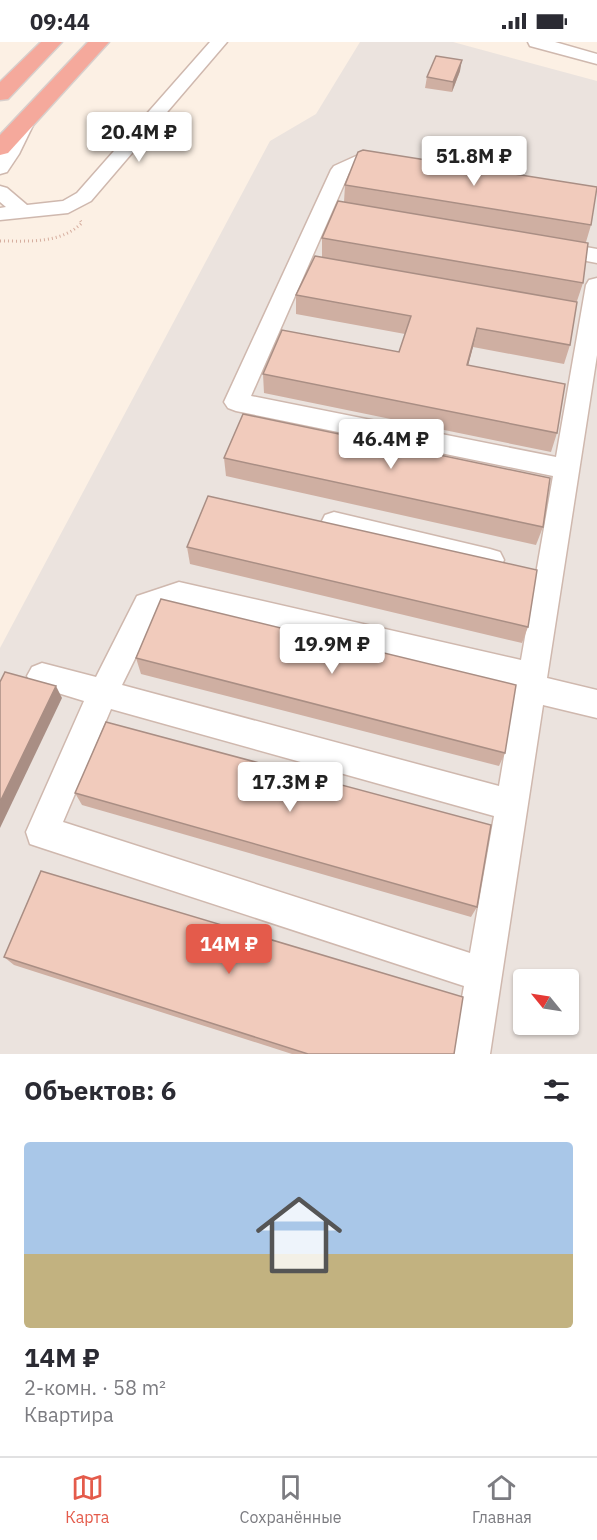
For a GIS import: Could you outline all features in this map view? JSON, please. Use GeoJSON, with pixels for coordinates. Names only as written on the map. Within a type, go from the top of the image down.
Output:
{"type":"FeatureCollection","features":[{"type":"Feature","properties":{"kind":"highway"},"geometry":{"type":"LineString","coordinates":[[0,94],[52,42]]}},
{"type":"Feature","properties":{"kind":"highway"},"geometry":{"type":"LineString","coordinates":[[0,148],[99,42]]}},
{"type":"Feature","properties":{"kind":"street"},"geometry":{"type":"LineString","coordinates":[[0,214],[68,207],[93,188],[219,42]]}},
{"type":"Feature","properties":{"kind":"street"},"geometry":{"type":"LineString","coordinates":[[536,42],[597,59]]}},
{"type":"Feature","properties":{"kind":"street"},"geometry":{"type":"LineString","coordinates":[[0,168],[10,154],[28,117]]}},
{"type":"Feature","properties":{"kind":"street"},"geometry":{"type":"LineString","coordinates":[[412,165],[365,158],[341,170],[236,402],[567,469]]}},
{"type":"Feature","properties":{"kind":"street"},"geometry":{"type":"LineString","coordinates":[[0,192],[23,212]]}},
{"type":"Feature","properties":{"kind":"street"},"geometry":{"type":"LineString","coordinates":[[323,210],[346,214]]}},
{"type":"Feature","properties":{"kind":"street"},"geometry":{"type":"LineString","coordinates":[[528,244],[597,256]]}},
{"type":"Feature","properties":{"kind":"street"},"geometry":{"type":"LineString","coordinates":[[299,262],[322,267]]}},
{"type":"Feature","properties":{"kind":"street"},"geometry":{"type":"LineString","coordinates":[[471,1054],[532,682],[531,569],[567,469],[568,393],[592,315],[597,285]]}},
{"type":"Feature","properties":{"kind":"street"},"geometry":{"type":"LineString","coordinates":[[569,311],[592,315]]}},
{"type":"Feature","properties":{"kind":"street"},"geometry":{"type":"LineString","coordinates":[[268,332],[291,337]]}},
{"type":"Feature","properties":{"kind":"street"},"geometry":{"type":"LineString","coordinates":[[334,523],[531,569]]}},
{"type":"Feature","properties":{"kind":"street"},"geometry":{"type":"LineString","coordinates":[[484,975],[42,832],[103,693],[147,604],[179,594],[532,682],[597,704]]}},
{"type":"Feature","properties":{"kind":"street"},"geometry":{"type":"LineString","coordinates":[[42,676],[512,805]]}},
{"type":"Feature","properties":{"kind":"path"},"geometry":{"type":"LineString","coordinates":[[0,241],[47,239],[75,231],[82,223],[68,207]]}},
{"type":"Feature","properties":{"kind":"shaded area"},"geometry":{"type":"Polygon","coordinates":[[[360,42],[453,42],[597,81],[597,1054],[0,1054],[0,648],[270,141],[316,114],[360,42]]]}},
{"type":"Feature","properties":{"kind":"building"},"geometry":{"type":"Polygon","coordinates":[[[436,56],[462,60],[453,82],[427,77],[436,56]]]}},
{"type":"Feature","properties":{"kind":"building"},"geometry":{"type":"Polygon","coordinates":[[[363,150],[597,187],[591,225],[345,185],[358,152],[363,150]]]}},
{"type":"Feature","properties":{"kind":"building"},"geometry":{"type":"Polygon","coordinates":[[[338,201],[588,243],[583,283],[322,238],[338,201]]]}},
{"type":"Feature","properties":{"kind":"building"},"geometry":{"type":"Polygon","coordinates":[[[315,256],[577,302],[570,345],[477,328],[467,365],[565,384],[557,433],[263,374],[282,330],[399,352],[411,316],[296,295],[315,256]]]}},
{"type":"Feature","properties":{"kind":"building"},"geometry":{"type":"Polygon","coordinates":[[[243,414],[550,478],[543,527],[224,458],[243,414]]]}},
{"type":"Feature","properties":{"kind":"building"},"geometry":{"type":"Polygon","coordinates":[[[208,496],[537,570],[528,627],[187,547],[208,496]]]}},
{"type":"Feature","properties":{"kind":"building"},"geometry":{"type":"Polygon","coordinates":[[[161,599],[516,685],[505,753],[136,658],[161,599]]]}},
{"type":"Feature","properties":{"kind":"building"},"geometry":{"type":"Polygon","coordinates":[[[5,672],[56,686],[0,802],[0,682],[5,672]]]}},
{"type":"Feature","properties":{"kind":"building"},"geometry":{"type":"Polygon","coordinates":[[[106,722],[491,825],[477,907],[75,793],[106,722]]]}},
{"type":"Feature","properties":{"kind":"building"},"geometry":{"type":"Polygon","coordinates":[[[41,871],[463,997],[454,1054],[308,1054],[4,957],[41,871]]]}}]}
